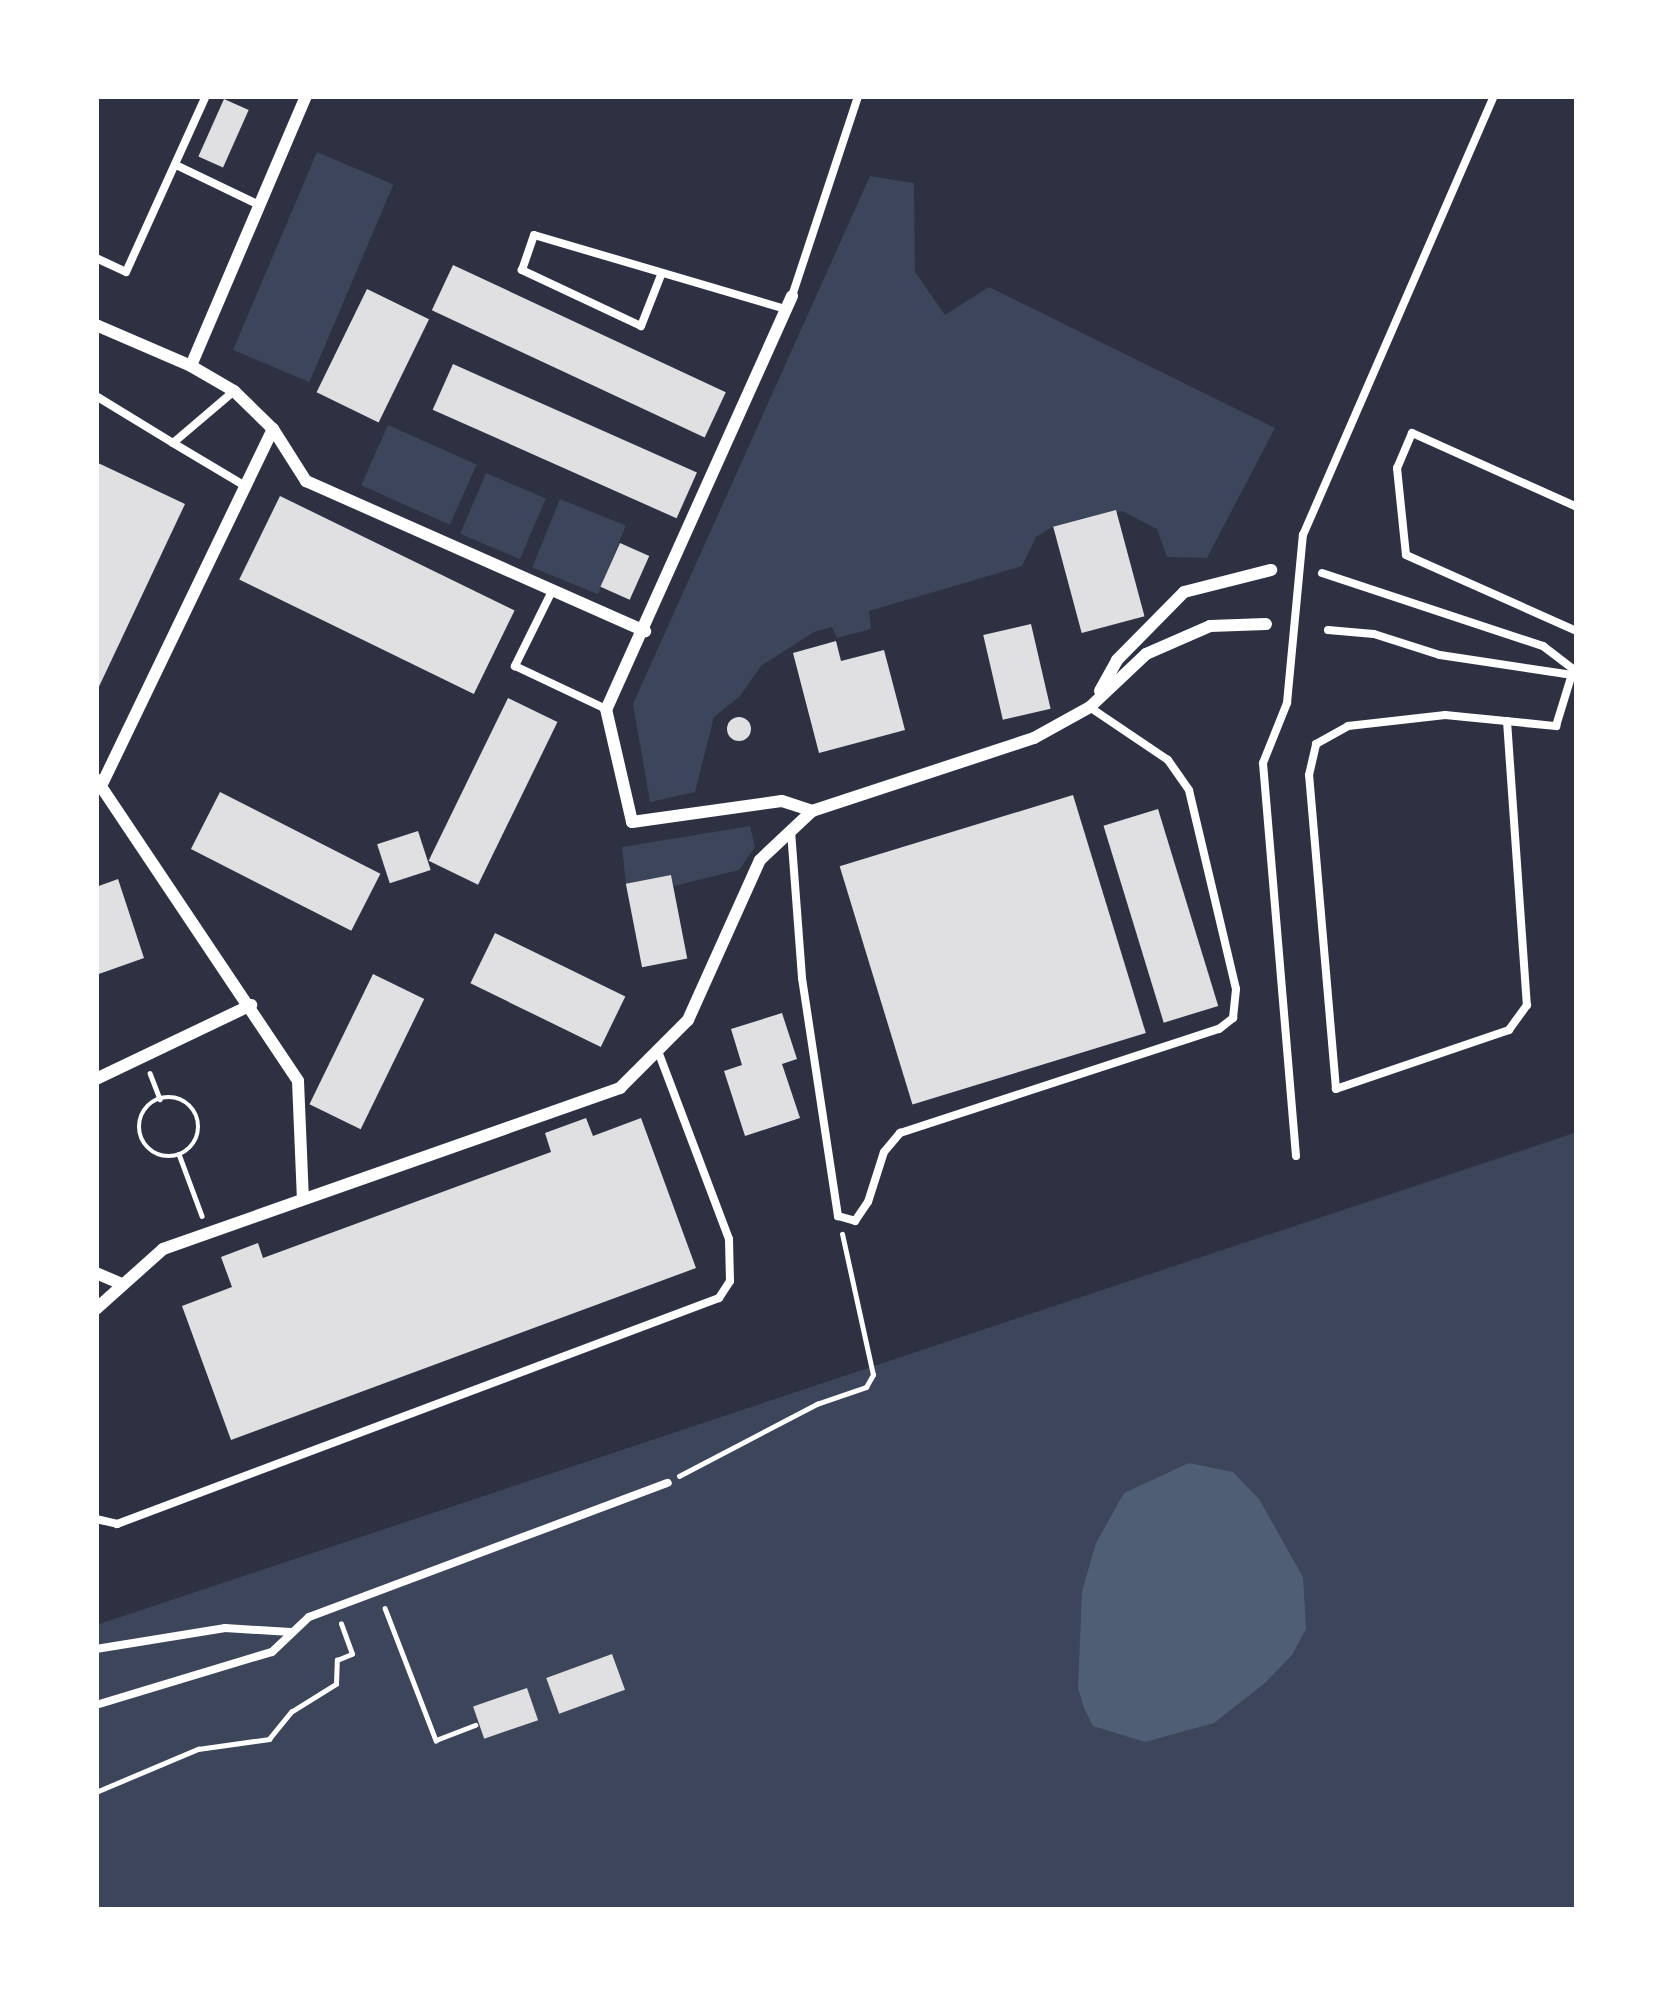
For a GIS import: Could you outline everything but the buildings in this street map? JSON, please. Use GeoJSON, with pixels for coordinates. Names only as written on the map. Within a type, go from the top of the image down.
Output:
{"type":"FeatureCollection","features":[{"type":"Feature","properties":{"kind":"street"},"geometry":{"type":"LineString","coordinates":[[191,366],[306,96]]}},
{"type":"Feature","properties":{"kind":"street"},"geometry":{"type":"LineString","coordinates":[[789,303],[606,709],[632,822],[782,801],[812,811]]}},
{"type":"Feature","properties":{"kind":"street"},"geometry":{"type":"LineString","coordinates":[[96,325],[191,366],[234,392],[273,429],[306,481],[645,631]]}},
{"type":"Feature","properties":{"kind":"street"},"geometry":{"type":"LineString","coordinates":[[273,429],[99,781],[298,1081],[304,1199]]}},
{"type":"Feature","properties":{"kind":"street"},"geometry":{"type":"LineString","coordinates":[[1090,707],[1117,660],[1184,592],[1271,570]]}},
{"type":"Feature","properties":{"kind":"street"},"geometry":{"type":"LineString","coordinates":[[96,1309],[163,1249],[620,1088],[688,1019],[760,860],[812,811],[1034,738],[1090,707],[1146,654],[1210,626],[1266,624]]}},
{"type":"Feature","properties":{"kind":"street"},"geometry":{"type":"LineString","coordinates":[[96,1079],[251,1005]]}},
{"type":"Feature","properties":{"kind":"street"},"geometry":{"type":"LineString","coordinates":[[96,1273],[122,1284]]}},
{"type":"Feature","properties":{"kind":"lane"},"geometry":{"type":"LineString","coordinates":[[96,258],[126,272],[206,96]]}},
{"type":"Feature","properties":{"kind":"lane"},"geometry":{"type":"LineString","coordinates":[[661,275],[640,326],[522,270],[535,235],[661,275],[789,303],[858,96]]}},
{"type":"Feature","properties":{"kind":"lane"},"geometry":{"type":"LineString","coordinates":[[1296,1156],[1263,763],[1287,703],[1304,535],[1494,96]]}},
{"type":"Feature","properties":{"kind":"lane"},"geometry":{"type":"LineString","coordinates":[[176,165],[259,205]]}},
{"type":"Feature","properties":{"kind":"lane"},"geometry":{"type":"LineString","coordinates":[[173,442],[234,392]]}},
{"type":"Feature","properties":{"kind":"lane"},"geometry":{"type":"LineString","coordinates":[[96,396],[245,486]]}},
{"type":"Feature","properties":{"kind":"lane"},"geometry":{"type":"LineString","coordinates":[[1577,507],[1412,433],[1396,468],[1406,555],[1577,631]]}},
{"type":"Feature","properties":{"kind":"lane"},"geometry":{"type":"LineString","coordinates":[[1322,573],[1543,646],[1576,674]]}},
{"type":"Feature","properties":{"kind":"lane"},"geometry":{"type":"LineString","coordinates":[[552,590],[514,667],[606,709]]}},
{"type":"Feature","properties":{"kind":"lane"},"geometry":{"type":"LineString","coordinates":[[1328,630],[1374,634],[1440,655],[1576,674]]}},
{"type":"Feature","properties":{"kind":"lane"},"geometry":{"type":"LineString","coordinates":[[1507,722],[1527,1005],[1509,1030],[1336,1089],[1309,775],[1316,744],[1348,726],[1445,715],[1556,726],[1576,674]]}},
{"type":"Feature","properties":{"kind":"lane"},"geometry":{"type":"LineString","coordinates":[[791,831],[802,978],[838,1216],[855,1221],[863,1214],[884,1152],[900,1133],[1220,1029],[1233,1018],[1236,989],[1189,790],[1168,760],[1090,707]]}},
{"type":"Feature","properties":{"kind":"lane"},"geometry":{"type":"LineString","coordinates":[[96,1519],[117,1524],[719,1298],[730,1281],[729,1239],[658,1051]]}},
{"type":"Feature","properties":{"kind":"lane"},"geometry":{"type":"LineString","coordinates":[[96,1705],[272,1652],[309,1617],[668,1483]]}},
{"type":"Feature","properties":{"kind":"lane"},"geometry":{"type":"LineString","coordinates":[[96,1649],[225,1628],[292,1633]]}},
{"type":"Feature","properties":{"kind":"path"},"geometry":{"type":"LineString","coordinates":[[143,1056],[160,1099]]}},
{"type":"Feature","properties":{"kind":"path"},"geometry":{"type":"LineString","coordinates":[[160,1099],[182,1100],[199,1123],[193,1144],[179,1154],[156,1154],[139,1134],[144,1109],[160,1099]]}},
{"type":"Feature","properties":{"kind":"path"},"geometry":{"type":"LineString","coordinates":[[179,1154],[208,1233]]}},
{"type":"Feature","properties":{"kind":"path"},"geometry":{"type":"LineString","coordinates":[[668,1483],[818,1404],[866,1387],[873,1375],[838,1216]]}},
{"type":"Feature","properties":{"kind":"path"},"geometry":{"type":"LineString","coordinates":[[379,1591],[436,1740],[475,1726]]}},
{"type":"Feature","properties":{"kind":"path"},"geometry":{"type":"LineString","coordinates":[[96,1792],[198,1749],[269,1739],[291,1712],[336,1684],[338,1660],[352,1654],[335,1607]]}},
{"type":"Feature","properties":{"kind":"shaded area"},"geometry":{"type":"Polygon","coordinates":[[[317,152],[393,184],[309,382],[233,350],[317,152]]]}},
{"type":"Feature","properties":{"kind":"shaded area"},"geometry":{"type":"Polygon","coordinates":[[[870,176],[914,183],[915,272],[945,315],[989,287],[1275,428],[1207,558],[1167,557],[1157,529],[1122,511],[1050,528],[1036,537],[1022,566],[869,611],[871,629],[837,638],[832,627],[814,632],[761,666],[740,696],[714,717],[695,792],[650,802],[633,704],[870,176]]]}},
{"type":"Feature","properties":{"kind":"shaded area"},"geometry":{"type":"Polygon","coordinates":[[[388,425],[477,464],[450,525],[361,485],[388,425]]]}},
{"type":"Feature","properties":{"kind":"shaded area"},"geometry":{"type":"Polygon","coordinates":[[[486,473],[546,498],[520,559],[460,534],[486,473]]]}},
{"type":"Feature","properties":{"kind":"shaded area"},"geometry":{"type":"Polygon","coordinates":[[[560,499],[626,526],[598,594],[532,568],[560,499]]]}},
{"type":"Feature","properties":{"kind":"shaded area"},"geometry":{"type":"Polygon","coordinates":[[[750,826],[755,847],[739,870],[674,886],[671,875],[626,884],[622,847],[750,826]]]}},
{"type":"Feature","properties":{"kind":"shaded area"},"geometry":{"type":"Polygon","coordinates":[[[1577,1132],[1577,1910],[96,1910],[96,1625],[1577,1132]]]}},
{"type":"Feature","properties":{"kind":"shaded area"},"geometry":{"type":"Polygon","coordinates":[[[1189,1463],[1233,1472],[1259,1499],[1303,1577],[1306,1629],[1292,1655],[1265,1683],[1214,1723],[1145,1742],[1093,1726],[1084,1708],[1078,1688],[1082,1591],[1096,1543],[1124,1493],[1189,1463]]]}}]}
